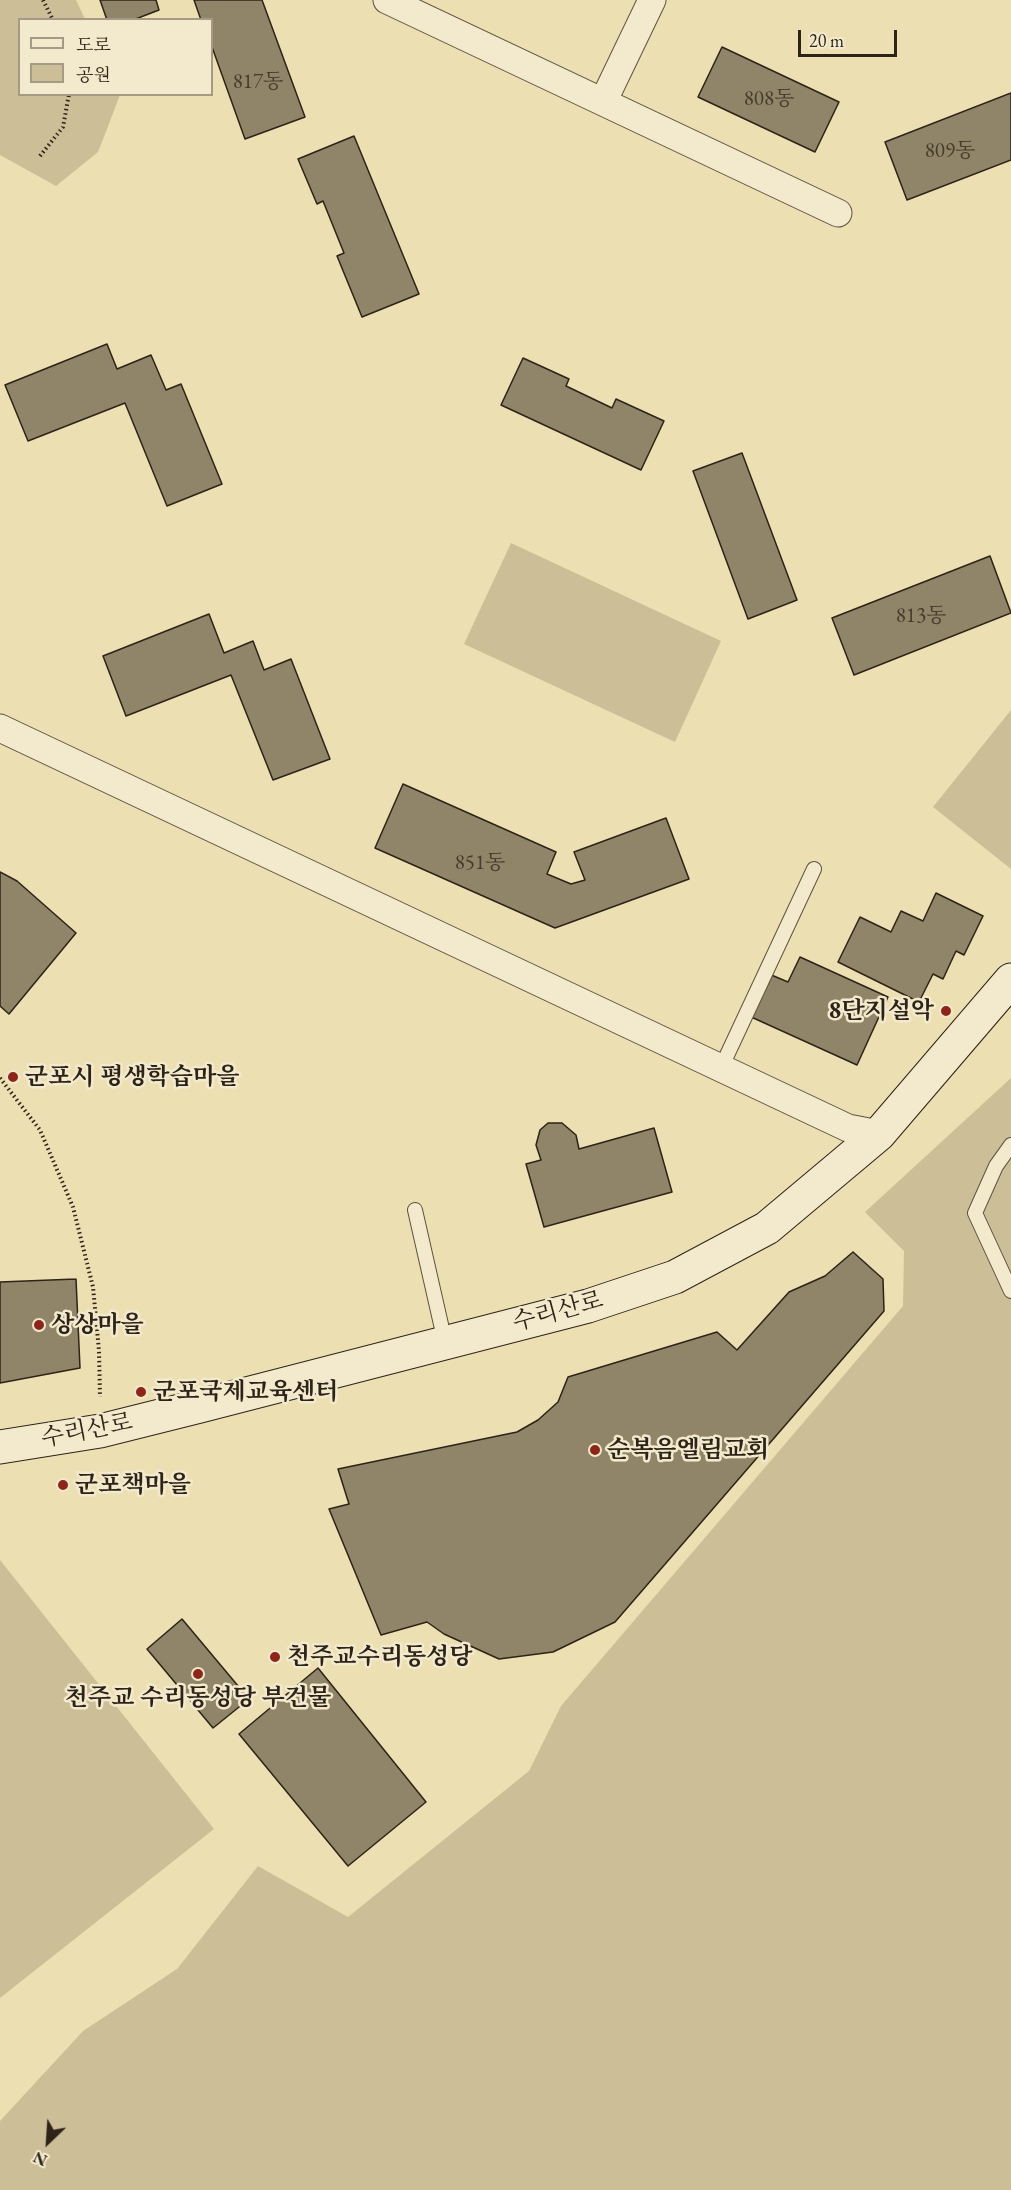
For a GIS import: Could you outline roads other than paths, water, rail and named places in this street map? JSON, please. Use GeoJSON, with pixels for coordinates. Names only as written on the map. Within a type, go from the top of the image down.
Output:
{"type":"FeatureCollection","features":[{"type":"Feature","properties":{"kind":"street"},"geometry":{"type":"LineString","coordinates":[[387,0],[838,213]]}},
{"type":"Feature","properties":{"kind":"street"},"geometry":{"type":"LineString","coordinates":[[603,102],[652,0]]}},
{"type":"Feature","properties":{"kind":"street"},"geometry":{"type":"LineString","coordinates":[[0,728],[848,1128],[879,1134]]}},
{"type":"Feature","properties":{"kind":"street","name":"수리산로"},"geometry":{"type":"LineString","coordinates":[[0,1448],[100,1431],[588,1306],[675,1277],[767,1228],[879,1134],[1011,980]]}},
{"type":"Feature","properties":{"kind":"lane"},"geometry":{"type":"LineString","coordinates":[[721,1068],[814,868]]}},
{"type":"Feature","properties":{"kind":"lane"},"geometry":{"type":"LineString","coordinates":[[1011,1145],[996,1166],[975,1213],[1011,1291]]}},
{"type":"Feature","properties":{"kind":"lane"},"geometry":{"type":"LineString","coordinates":[[415,1210],[445,1342]]}},
{"type":"Feature","properties":{"kind":"place","name":"8단지설악"},"geometry":{"type":"Point","coordinates":[946,1011]}},
{"type":"Feature","properties":{"kind":"place","name":"군포시 평생학습마을"},"geometry":{"type":"Point","coordinates":[13,1077]}},
{"type":"Feature","properties":{"kind":"place","name":"상상마을"},"geometry":{"type":"Point","coordinates":[39,1325]}},
{"type":"Feature","properties":{"kind":"place","name":"군포국제교육센터"},"geometry":{"type":"Point","coordinates":[141,1392]}},
{"type":"Feature","properties":{"kind":"place","name":"순복음엘림교회"},"geometry":{"type":"Point","coordinates":[595,1450]}},
{"type":"Feature","properties":{"kind":"place","name":"군포책마을"},"geometry":{"type":"Point","coordinates":[63,1485]}},
{"type":"Feature","properties":{"kind":"place","name":"천주교수리동성당"},"geometry":{"type":"Point","coordinates":[275,1657]}},
{"type":"Feature","properties":{"kind":"place","name":"천주교 수리동성당 부건물"},"geometry":{"type":"Point","coordinates":[198,1674]}}]}
